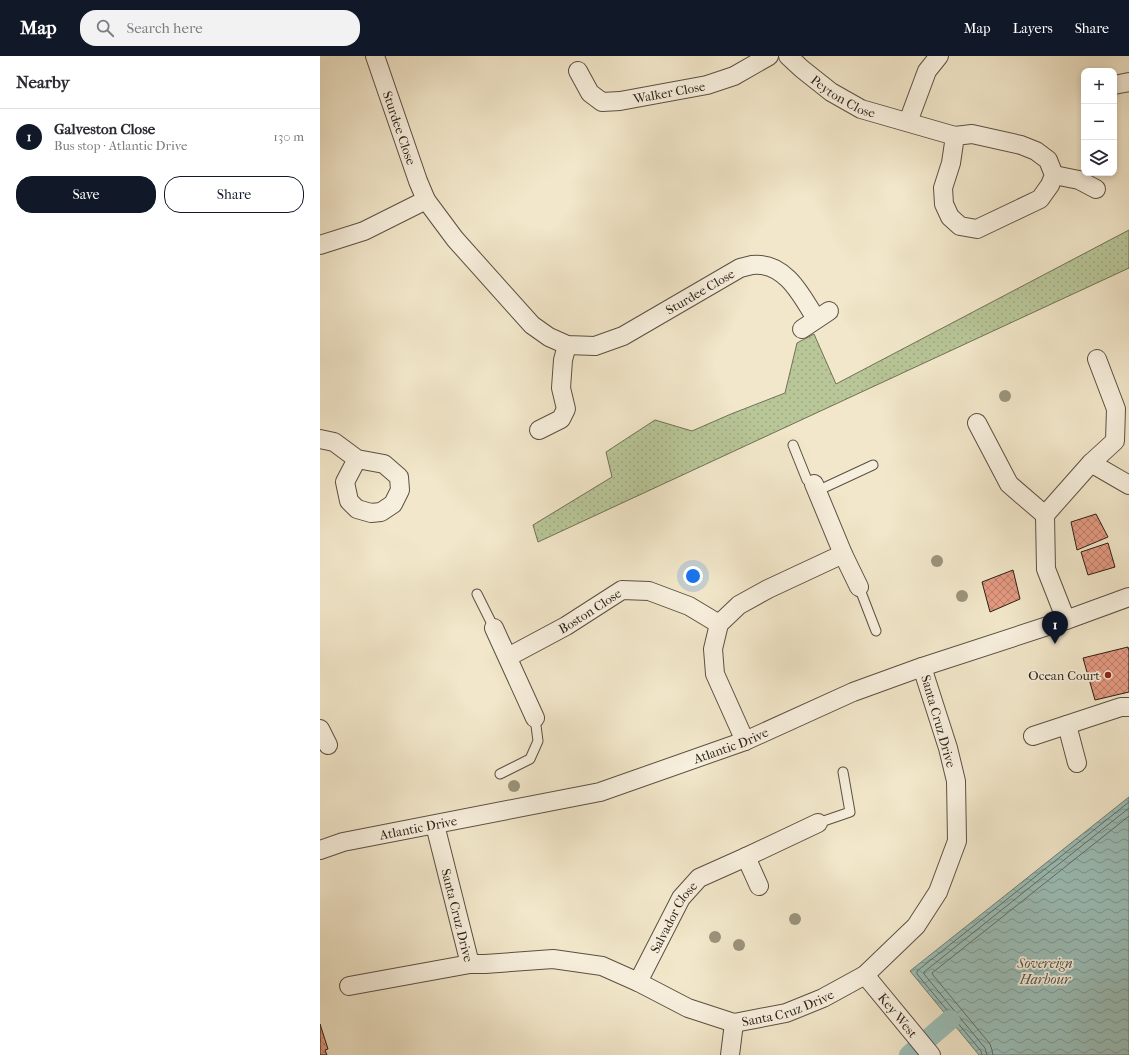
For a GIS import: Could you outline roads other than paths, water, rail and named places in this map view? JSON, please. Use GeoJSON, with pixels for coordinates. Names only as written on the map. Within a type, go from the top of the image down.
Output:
{"type":"FeatureCollection","features":[{"type":"Feature","properties":{"kind":"street","name":"Sturdee Close"},"geometry":{"type":"LineString","coordinates":[[375,56],[426,200],[455,239],[532,325],[549,337],[567,345],[595,346],[623,336],[740,268],[753,265],[775,269],[786,276],[796,288],[816,320]]}},
{"type":"Feature","properties":{"kind":"street","name":"Walker Close"},"geometry":{"type":"LineString","coordinates":[[578,71],[590,93],[602,102],[620,101],[707,85],[734,76],[769,56]]}},
{"type":"Feature","properties":{"kind":"street","name":"Peyton Close"},"geometry":{"type":"LineString","coordinates":[[788,56],[802,70],[831,92],[861,108],[955,136],[972,134],[1021,145],[1036,151],[1048,160],[1054,175]]}},
{"type":"Feature","properties":{"kind":"street"},"geometry":{"type":"LineString","coordinates":[[908,122],[927,71],[939,56]]}},
{"type":"Feature","properties":{"kind":"street"},"geometry":{"type":"LineString","coordinates":[[1117,84],[1129,82]]}},
{"type":"Feature","properties":{"kind":"street"},"geometry":{"type":"LineString","coordinates":[[955,136],[951,163],[943,188],[944,204],[950,217],[960,226],[977,229],[1040,199],[1050,185],[1054,175],[1078,180],[1096,189]]}},
{"type":"Feature","properties":{"kind":"street"},"geometry":{"type":"LineString","coordinates":[[320,244],[364,231],[426,200]]}},
{"type":"Feature","properties":{"kind":"street"},"geometry":{"type":"LineString","coordinates":[[539,430],[561,419],[566,410],[561,388],[563,360],[567,345]]}},
{"type":"Feature","properties":{"kind":"street"},"geometry":{"type":"LineString","coordinates":[[1066,620],[1046,569],[1045,515],[1091,463],[1115,441],[1116,409],[1097,359]]}},
{"type":"Feature","properties":{"kind":"street"},"geometry":{"type":"LineString","coordinates":[[978,423],[1009,484],[1045,515]]}},
{"type":"Feature","properties":{"kind":"street"},"geometry":{"type":"LineString","coordinates":[[320,438],[334,442],[356,459]]}},
{"type":"Feature","properties":{"kind":"street"},"geometry":{"type":"LineString","coordinates":[[1091,463],[1129,485]]}},
{"type":"Feature","properties":{"kind":"street"},"geometry":{"type":"LineString","coordinates":[[816,487],[843,554],[859,587]]}},
{"type":"Feature","properties":{"kind":"street"},"geometry":{"type":"LineString","coordinates":[[745,741],[715,674],[713,649],[719,624],[739,604],[843,554]]}},
{"type":"Feature","properties":{"kind":"street","name":"Boston Close"},"geometry":{"type":"LineString","coordinates":[[508,657],[566,626],[622,590],[649,591],[689,606],[719,624]]}},
{"type":"Feature","properties":{"kind":"street","name":"Atlantic Drive"},"geometry":{"type":"LineString","coordinates":[[320,850],[344,842],[600,792],[745,741],[853,692],[922,667],[1066,620],[1129,597]]}},
{"type":"Feature","properties":{"kind":"street"},"geometry":{"type":"LineString","coordinates":[[494,628],[535,718]]}},
{"type":"Feature","properties":{"kind":"street","name":"Santa Cruz Drive"},"geometry":{"type":"LineString","coordinates":[[435,825],[470,964],[553,959],[602,966],[638,982],[688,1008],[734,1023],[786,1013],[823,998],[865,975],[916,926],[938,892],[957,841],[956,781],[948,748],[922,667]]}},
{"type":"Feature","properties":{"kind":"street"},"geometry":{"type":"LineString","coordinates":[[1033,736],[1120,707],[1129,707]]}},
{"type":"Feature","properties":{"kind":"street"},"geometry":{"type":"LineString","coordinates":[[1067,725],[1077,763]]}},
{"type":"Feature","properties":{"kind":"street","name":"Salvador Close"},"geometry":{"type":"LineString","coordinates":[[638,982],[681,898],[699,878],[818,823]]}},
{"type":"Feature","properties":{"kind":"street"},"geometry":{"type":"LineString","coordinates":[[746,857],[759,886]]}},
{"type":"Feature","properties":{"kind":"street"},"geometry":{"type":"LineString","coordinates":[[349,986],[470,964]]}},
{"type":"Feature","properties":{"kind":"street","name":"Key West"},"geometry":{"type":"LineString","coordinates":[[865,975],[930,1054]]}},
{"type":"Feature","properties":{"kind":"street"},"geometry":{"type":"LineString","coordinates":[[730,1055],[734,1023]]}},
{"type":"Feature","properties":{"kind":"lane"},"geometry":{"type":"LineString","coordinates":[[793,445],[807,480],[816,487],[872,465]]}},
{"type":"Feature","properties":{"kind":"lane"},"geometry":{"type":"LineString","coordinates":[[859,587],[876,630]]}},
{"type":"Feature","properties":{"kind":"lane"},"geometry":{"type":"LineString","coordinates":[[477,594],[494,628]]}},
{"type":"Feature","properties":{"kind":"lane"},"geometry":{"type":"LineString","coordinates":[[500,774],[530,759],[538,741],[535,718]]}},
{"type":"Feature","properties":{"kind":"lane"},"geometry":{"type":"LineString","coordinates":[[818,823],[850,812],[843,772]]}},
{"type":"Feature","properties":{"kind":"water","name":"Sovereign Harbour"},"geometry":{"type":"Polygon","coordinates":[[[1129,797],[1129,1055],[979,1055],[910,971],[1129,797]]]}},
{"type":"Feature","properties":{"kind":"waterway"},"geometry":{"type":"LineString","coordinates":[[909,1055],[950,1020]]}},
{"type":"Feature","properties":{"kind":"place","name":"Galveston Close"},"geometry":{"type":"Point","coordinates":[1055,644]}},
{"type":"Feature","properties":{"kind":"place","name":"Ocean Court"},"geometry":{"type":"Point","coordinates":[1108,675]}}]}
